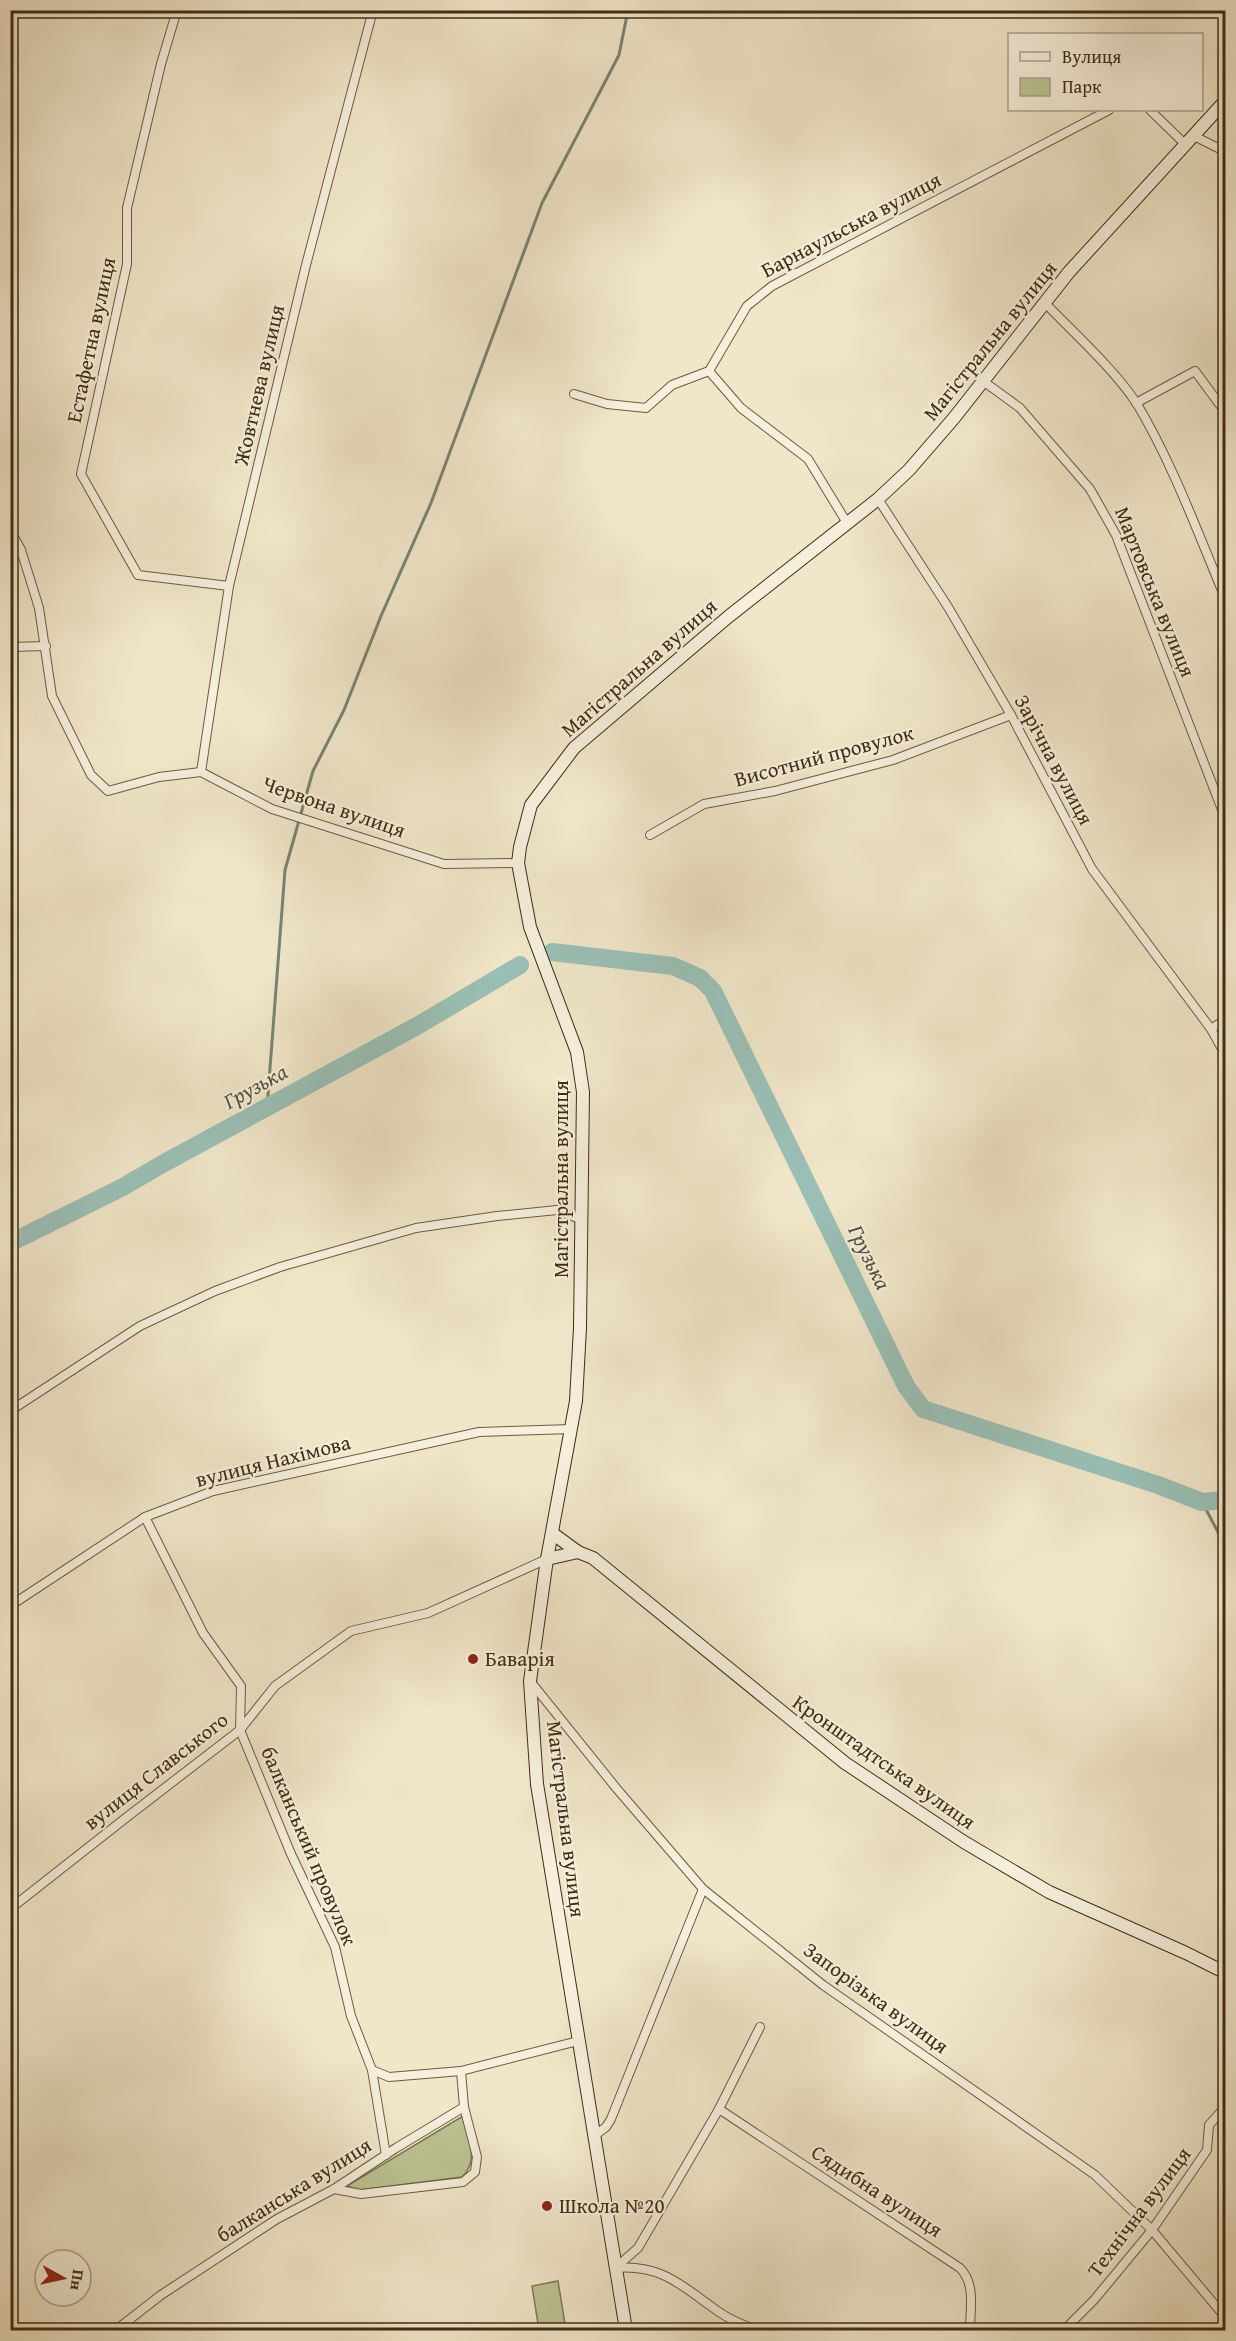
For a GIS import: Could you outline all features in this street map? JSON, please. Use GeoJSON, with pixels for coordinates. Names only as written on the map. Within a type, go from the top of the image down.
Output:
{"type":"FeatureCollection","features":[{"type":"Feature","properties":{"kind":"main road","name":"Магістральна вулиця"},"geometry":{"type":"LineString","coordinates":[[626,2331],[537,1784],[530,1681],[552,1533],[572,1430],[578,1377],[583,1092],[578,1052],[530,927],[518,863],[531,805],[574,748],[729,617],[878,499],[909,470],[1069,273],[1226,100]]}},
{"type":"Feature","properties":{"kind":"main road","name":"Кронштадтська вулиця"},"geometry":{"type":"LineString","coordinates":[[552,1533],[578,1552],[593,1558],[845,1763],[964,1842],[1049,1892],[1226,1973]]}},
{"type":"Feature","properties":{"kind":"main road"},"geometry":{"type":"LineString","coordinates":[[548,1559],[578,1552]]}},
{"type":"Feature","properties":{"kind":"street","name":"Естафетна вулиця"},"geometry":{"type":"LineString","coordinates":[[177,10],[160,64],[127,208],[128,264],[81,474],[138,575],[228,586]]}},
{"type":"Feature","properties":{"kind":"street","name":"Жовтнева вулиця"},"geometry":{"type":"LineString","coordinates":[[201,772],[228,586],[306,265],[373,10]]}},
{"type":"Feature","properties":{"kind":"street","name":"Барнаульська вулиця"},"geometry":{"type":"LineString","coordinates":[[709,371],[747,306],[772,286],[1107,111]]}},
{"type":"Feature","properties":{"kind":"street"},"geometry":{"type":"LineString","coordinates":[[1151,111],[1190,140],[1226,152]]}},
{"type":"Feature","properties":{"kind":"street"},"geometry":{"type":"LineString","coordinates":[[1045,303],[1110,372],[1136,404],[1176,481],[1226,600]]}},
{"type":"Feature","properties":{"kind":"street"},"geometry":{"type":"LineString","coordinates":[[574,394],[607,404],[646,408],[672,385],[709,371],[741,408],[808,459],[847,524]]}},
{"type":"Feature","properties":{"kind":"street"},"geometry":{"type":"LineString","coordinates":[[1136,404],[1195,371],[1226,413]]}},
{"type":"Feature","properties":{"kind":"street","name":"Мартовська вулиця"},"geometry":{"type":"LineString","coordinates":[[983,381],[1020,408],[1090,489],[1116,535],[1226,820]]}},
{"type":"Feature","properties":{"kind":"street","name":"Зарічна вулиця"},"geometry":{"type":"LineString","coordinates":[[878,499],[948,607],[1011,715],[1092,869],[1211,1029],[1226,1056]]}},
{"type":"Feature","properties":{"kind":"street"},"geometry":{"type":"LineString","coordinates":[[10,530],[21,550],[30,579],[46,646],[52,696],[91,775],[108,791],[159,777],[201,772]]}},
{"type":"Feature","properties":{"kind":"street"},"geometry":{"type":"LineString","coordinates":[[10,647],[46,646]]}},
{"type":"Feature","properties":{"kind":"street","name":"Висотний провулок"},"geometry":{"type":"LineString","coordinates":[[650,835],[704,804],[775,790],[893,760],[1011,715]]}},
{"type":"Feature","properties":{"kind":"street","name":"Червона вулиця"},"geometry":{"type":"LineString","coordinates":[[201,772],[272,809],[444,864],[518,863]]}},
{"type":"Feature","properties":{"kind":"street"},"geometry":{"type":"LineString","coordinates":[[1211,1029],[1226,1019]]}},
{"type":"Feature","properties":{"kind":"street"},"geometry":{"type":"LineString","coordinates":[[10,1411],[140,1326],[215,1291],[280,1267],[416,1228],[557,1210],[580,1219]]}},
{"type":"Feature","properties":{"kind":"street","name":"вулиця Нахімова"},"geometry":{"type":"LineString","coordinates":[[10,1606],[145,1517],[213,1491],[479,1432],[572,1430]]}},
{"type":"Feature","properties":{"kind":"street","name":"балканський провулок"},"geometry":{"type":"LineString","coordinates":[[145,1517],[203,1633],[241,1686],[240,1730],[291,1854],[335,1947],[351,2016],[372,2070],[386,2155]]}},
{"type":"Feature","properties":{"kind":"street","name":"вулиця Славського"},"geometry":{"type":"LineString","coordinates":[[10,1909],[240,1730],[275,1686],[351,1631],[428,1613],[548,1559]]}},
{"type":"Feature","properties":{"kind":"street","name":"Запорізька вулиця"},"geometry":{"type":"LineString","coordinates":[[530,1681],[617,1789],[703,1889],[823,1985],[1095,2175],[1152,2230],[1226,2318]]}},
{"type":"Feature","properties":{"kind":"street"},"geometry":{"type":"LineString","coordinates":[[594,2136],[611,2120],[703,1889]]}},
{"type":"Feature","properties":{"kind":"street"},"geometry":{"type":"LineString","coordinates":[[615,2268],[638,2248],[719,2109],[760,2027]]}},
{"type":"Feature","properties":{"kind":"street"},"geometry":{"type":"LineString","coordinates":[[372,2070],[389,2077],[462,2071],[578,2041]]}},
{"type":"Feature","properties":{"kind":"street"},"geometry":{"type":"LineString","coordinates":[[334,2189],[361,2194],[463,2182],[475,2172],[477,2157],[464,2107],[462,2071]]}},
{"type":"Feature","properties":{"kind":"street","name":"Технічна вулиця"},"geometry":{"type":"LineString","coordinates":[[1064,2331],[1094,2301],[1152,2230],[1207,2150],[1209,2125],[1226,2106]]}},
{"type":"Feature","properties":{"kind":"street","name":"балканська вулиця"},"geometry":{"type":"LineString","coordinates":[[116,2331],[161,2295],[277,2219],[334,2189],[464,2107]]}},
{"type":"Feature","properties":{"kind":"street","name":"Сядибна вулиця"},"geometry":{"type":"LineString","coordinates":[[719,2109],[960,2268],[969,2276],[970,2331]]}},
{"type":"Feature","properties":{"kind":"street"},"geometry":{"type":"LineString","coordinates":[[615,2268],[634,2266],[658,2272],[679,2282],[721,2313],[756,2331]]}},
{"type":"Feature","properties":{"kind":"green space"},"geometry":{"type":"Polygon","coordinates":[[[463,2116],[472,2156],[462,2177],[359,2190],[347,2186],[463,2116]]]}},
{"type":"Feature","properties":{"kind":"green space"},"geometry":{"type":"Polygon","coordinates":[[[558,2281],[566,2330],[539,2330],[532,2286],[558,2281]]]}},
{"type":"Feature","properties":{"kind":"waterway"},"geometry":{"type":"LineString","coordinates":[[267,1108],[285,870],[313,771],[344,710],[381,616],[431,503],[542,203],[619,55],[628,10]]}},
{"type":"Feature","properties":{"kind":"waterway","name":"Грузька"},"geometry":{"type":"LineString","coordinates":[[552,952],[673,966],[700,978],[713,991],[906,1386],[923,1409],[1158,1485],[1202,1502],[1226,1500]]}},
{"type":"Feature","properties":{"kind":"waterway","name":"Грузька"},"geometry":{"type":"LineString","coordinates":[[10,1243],[121,1188],[417,1026],[520,965]]}},
{"type":"Feature","properties":{"kind":"waterway"},"geometry":{"type":"LineString","coordinates":[[1202,1502],[1226,1547]]}},
{"type":"Feature","properties":{"kind":"place","name":"Баварія"},"geometry":{"type":"Point","coordinates":[473,1659]}},
{"type":"Feature","properties":{"kind":"place","name":"Школа №20"},"geometry":{"type":"Point","coordinates":[547,2206]}}]}
